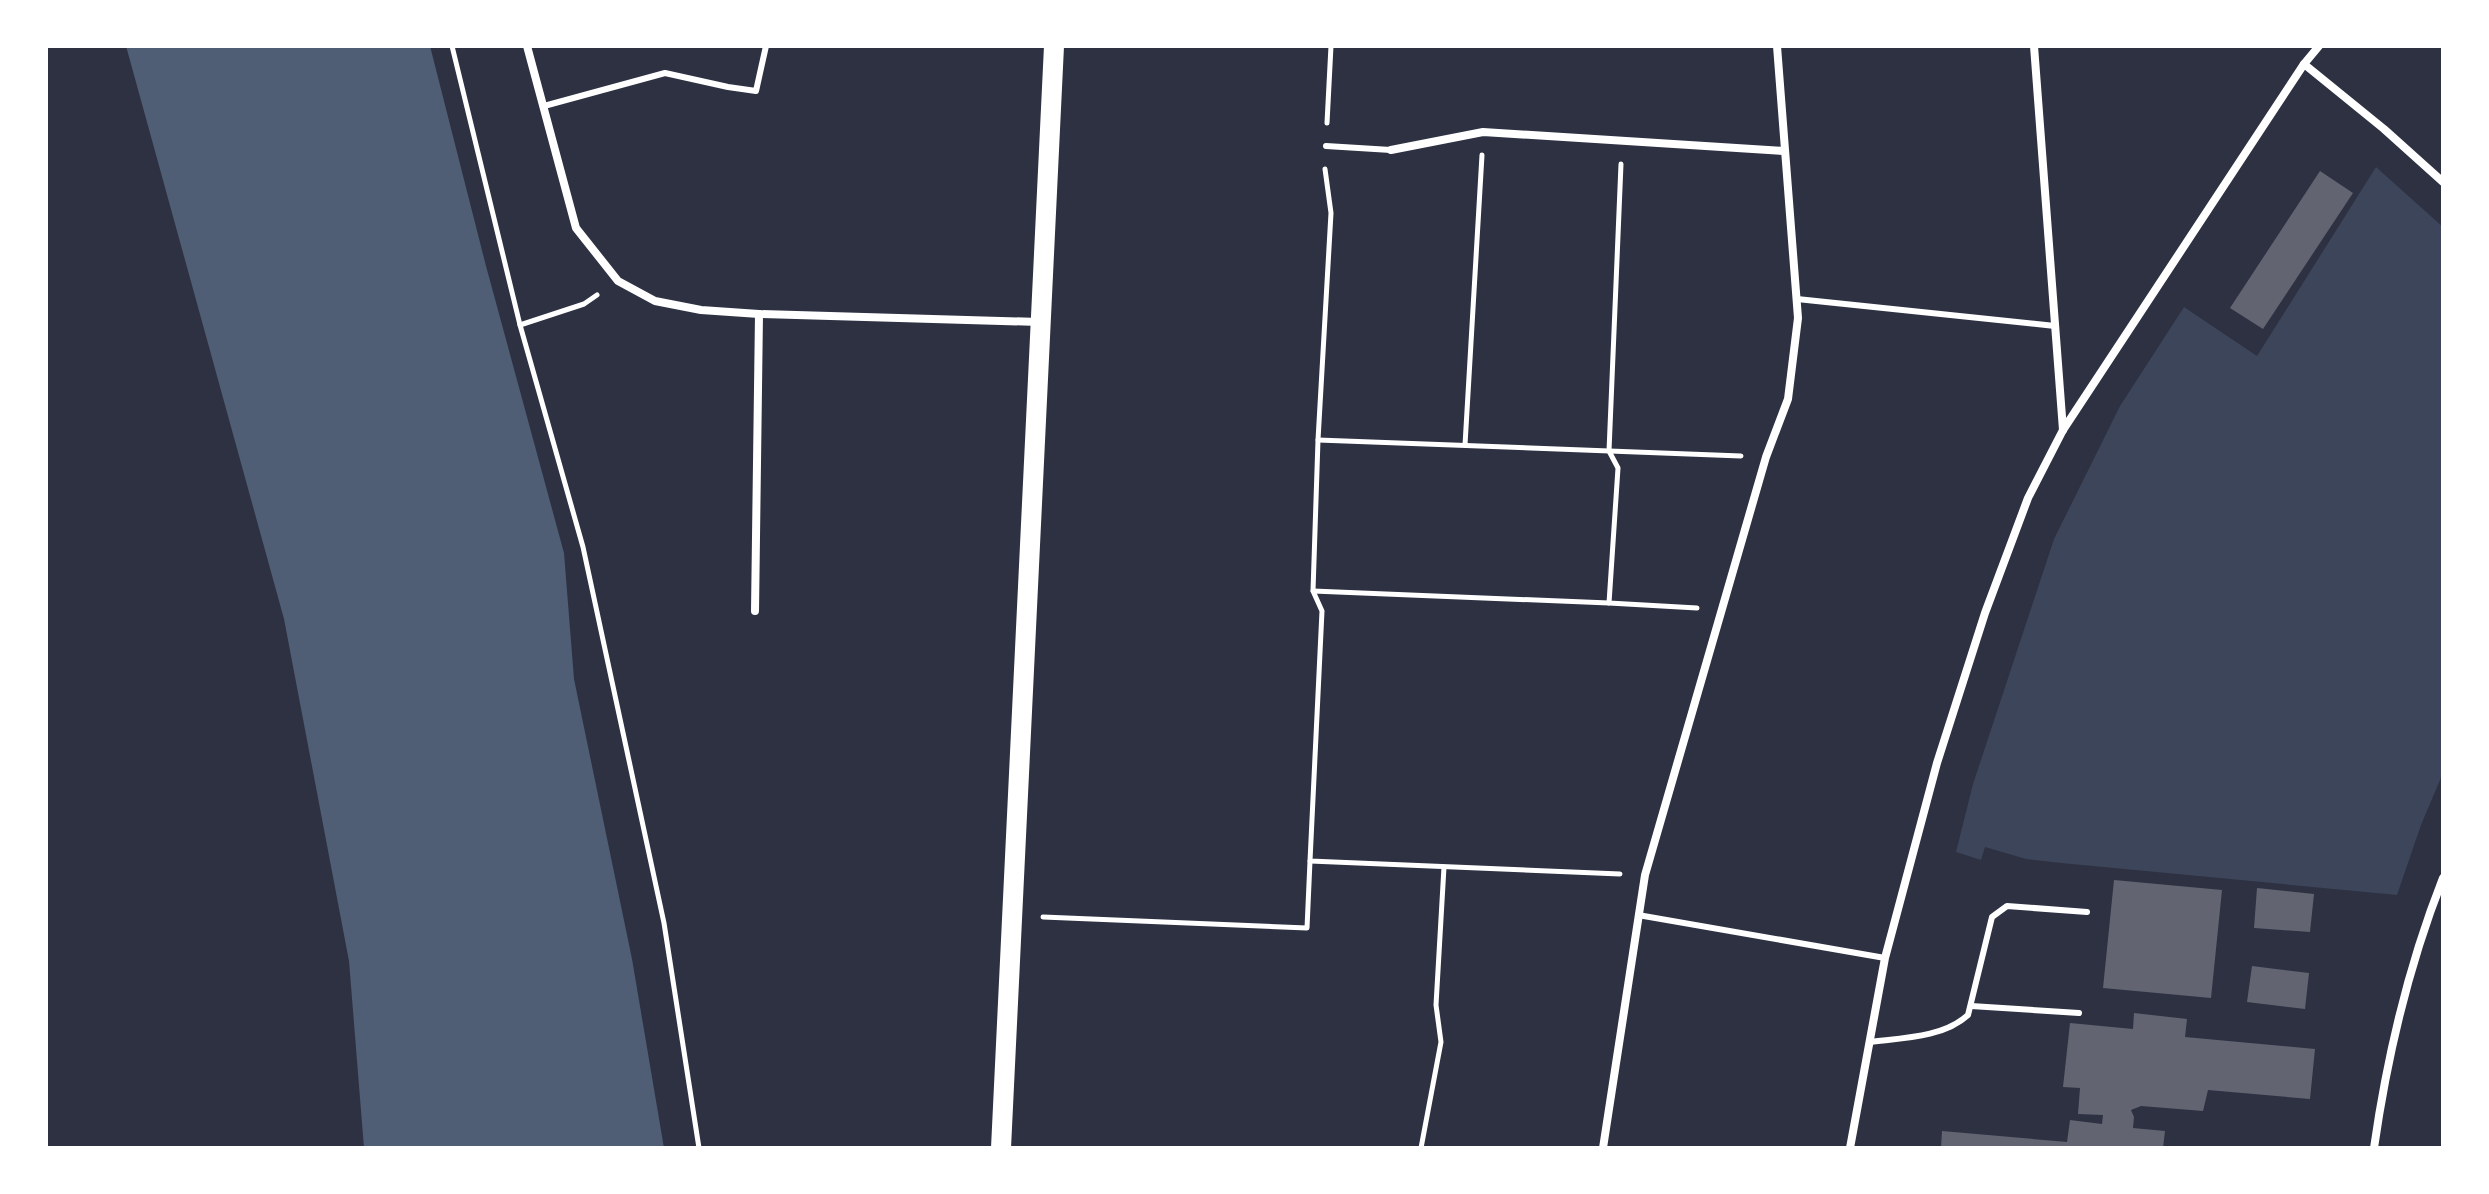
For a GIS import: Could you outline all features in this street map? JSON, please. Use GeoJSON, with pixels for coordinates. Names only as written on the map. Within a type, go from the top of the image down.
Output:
{"type":"FeatureCollection","features":[{"type":"Feature","properties":{"kind":"main road"},"geometry":{"type":"LineString","coordinates":[[1001,1148],[1054,46]]}},
{"type":"Feature","properties":{"kind":"street"},"geometry":{"type":"LineString","coordinates":[[527,46],[576,228],[618,281],[655,301],[701,310],[759,314],[1040,322]]}},
{"type":"Feature","properties":{"kind":"street"},"geometry":{"type":"LineString","coordinates":[[1603,1148],[1645,875],[1766,457],[1788,399],[1798,318],[1777,46]]}},
{"type":"Feature","properties":{"kind":"street"},"geometry":{"type":"LineString","coordinates":[[2034,46],[2063,430]]}},
{"type":"Feature","properties":{"kind":"street"},"geometry":{"type":"LineString","coordinates":[[1850,1148],[1885,958],[1937,763],[1985,613],[2028,498],[2063,430],[2304,64],[2319,46]]}},
{"type":"Feature","properties":{"kind":"street"},"geometry":{"type":"LineString","coordinates":[[2304,64],[2443,182]]}},
{"type":"Feature","properties":{"kind":"street"},"geometry":{"type":"LineString","coordinates":[[1391,150],[1483,132],[1784,151]]}},
{"type":"Feature","properties":{"kind":"street"},"geometry":{"type":"LineString","coordinates":[[755,611],[759,314]]}},
{"type":"Feature","properties":{"kind":"street"},"geometry":{"type":"LineString","coordinates":[[2374,1148],[2388,1063],[2408,986],[2443,878]]}},
{"type":"Feature","properties":{"kind":"lane"},"geometry":{"type":"LineString","coordinates":[[544,106],[665,73],[756,91],[766,46]]}},
{"type":"Feature","properties":{"kind":"lane"},"geometry":{"type":"LineString","coordinates":[[1326,146],[1391,150]]}},
{"type":"Feature","properties":{"kind":"lane"},"geometry":{"type":"LineString","coordinates":[[1797,299],[2055,326]]}},
{"type":"Feature","properties":{"kind":"lane"},"geometry":{"type":"LineString","coordinates":[[1869,1042],[1934,1033],[1961,1021],[1971,1006],[1992,917],[1998,911],[2007,906],[2087,912]]}},
{"type":"Feature","properties":{"kind":"lane"},"geometry":{"type":"LineString","coordinates":[[1638,915],[1885,958]]}},
{"type":"Feature","properties":{"kind":"lane"},"geometry":{"type":"LineString","coordinates":[[1971,1006],[2079,1013]]}},
{"type":"Feature","properties":{"kind":"path"},"geometry":{"type":"LineString","coordinates":[[452,46],[520,325],[583,547],[664,923],[699,1148]]}},
{"type":"Feature","properties":{"kind":"path"},"geometry":{"type":"LineString","coordinates":[[1012,916],[1307,928],[1322,611],[1313,591],[1331,213],[1325,168],[1331,46]]}},
{"type":"Feature","properties":{"kind":"path"},"geometry":{"type":"LineString","coordinates":[[1465,445],[1483,132]]}},
{"type":"Feature","properties":{"kind":"path"},"geometry":{"type":"LineString","coordinates":[[1609,603],[1618,468],[1609,451],[1622,141]]}},
{"type":"Feature","properties":{"kind":"path"},"geometry":{"type":"LineString","coordinates":[[520,325],[584,304]]}},
{"type":"Feature","properties":{"kind":"path"},"geometry":{"type":"LineString","coordinates":[[1318,440],[1766,457]]}},
{"type":"Feature","properties":{"kind":"path"},"geometry":{"type":"LineString","coordinates":[[1313,591],[1722,609]]}},
{"type":"Feature","properties":{"kind":"path"},"geometry":{"type":"LineString","coordinates":[[1310,861],[1645,875]]}},
{"type":"Feature","properties":{"kind":"path"},"geometry":{"type":"LineString","coordinates":[[1421,1148],[1441,1042],[1436,1005],[1444,867]]}},
{"type":"Feature","properties":{"kind":"shaded area"},"geometry":{"type":"Polygon","coordinates":[[[126,46],[430,46],[564,553],[574,679],[632,959],[664,1148],[364,1148],[349,961],[284,619],[126,46]]]}},
{"type":"Feature","properties":{"kind":"shaded area"},"geometry":{"type":"Polygon","coordinates":[[[2376,167],[2443,227],[2443,773],[2397,895],[2026,859],[1985,847],[1981,860],[1956,852],[1973,784],[2054,539],[2120,406],[2184,307],[2257,356],[2376,167]]]}},
{"type":"Feature","properties":{"kind":"building"},"geometry":{"type":"Polygon","coordinates":[[[2320,171],[2353,193],[2263,329],[2230,308],[2320,171]]]}},
{"type":"Feature","properties":{"kind":"building"},"geometry":{"type":"Polygon","coordinates":[[[2114,880],[2222,890],[2211,998],[2103,988],[2114,880]]]}},
{"type":"Feature","properties":{"kind":"building"},"geometry":{"type":"Polygon","coordinates":[[[2257,888],[2314,894],[2310,932],[2254,928],[2257,888]]]}},
{"type":"Feature","properties":{"kind":"building"},"geometry":{"type":"Polygon","coordinates":[[[2252,966],[2309,973],[2305,1009],[2247,1002],[2252,966]]]}},
{"type":"Feature","properties":{"kind":"building"},"geometry":{"type":"Polygon","coordinates":[[[2134,1013],[2187,1019],[2185,1037],[2315,1049],[2310,1099],[2208,1090],[2203,1111],[2141,1106],[2131,1110],[2133,1128],[2165,1131],[2163,1148],[1941,1148],[1942,1131],[2067,1142],[2070,1120],[2102,1124],[2103,1115],[2078,1114],[2080,1088],[2063,1087],[2070,1023],[2133,1029],[2134,1013]]]}}]}
